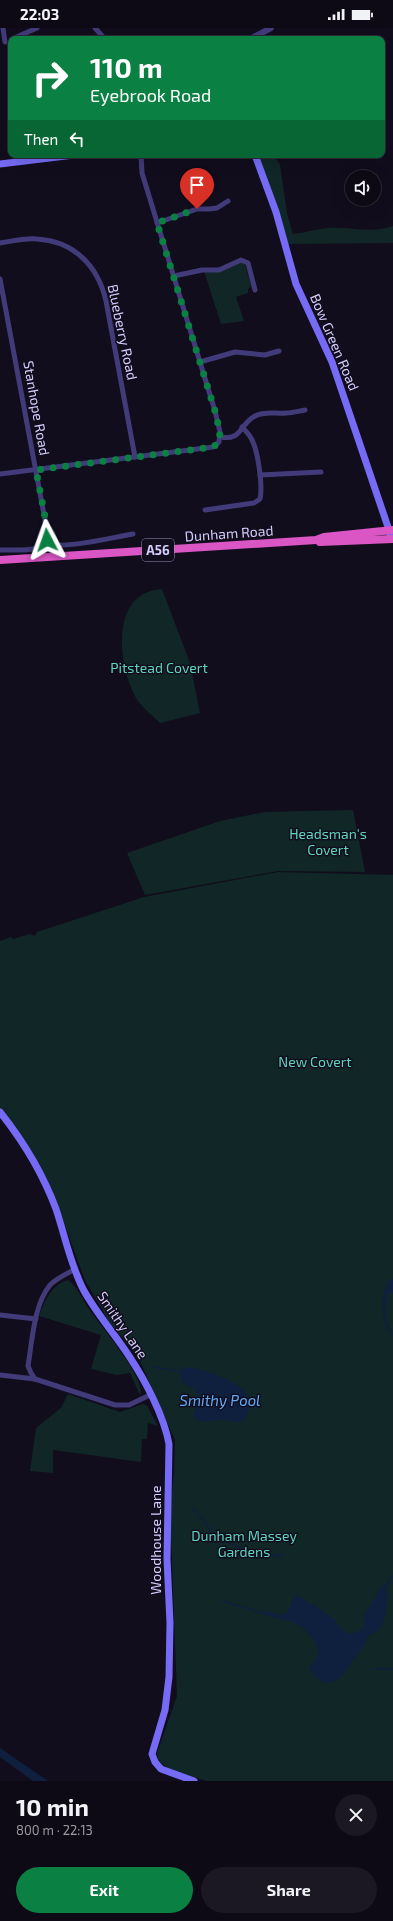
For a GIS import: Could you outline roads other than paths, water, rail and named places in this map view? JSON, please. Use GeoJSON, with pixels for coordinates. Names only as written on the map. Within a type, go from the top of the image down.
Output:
{"type":"FeatureCollection","features":[{"type":"Feature","properties":{"kind":"highway","name":"Dunham Road"},"geometry":{"type":"LineString","coordinates":[[0,560],[316,540],[324,537],[391,530]]}},
{"type":"Feature","properties":{"kind":"highway","name":"Dunham Road"},"geometry":{"type":"LineString","coordinates":[[316,540],[324,543],[392,539]]}},
{"type":"Feature","properties":{"kind":"main road"},"geometry":{"type":"LineString","coordinates":[[0,164],[49,158]]}},
{"type":"Feature","properties":{"kind":"main road","name":"Bow Green Road"},"geometry":{"type":"LineString","coordinates":[[256,158],[276,212],[294,278],[332,362],[391,530],[392,539]]}},
{"type":"Feature","properties":{"kind":"main road","name":"Smithy Lane"},"geometry":{"type":"LineString","coordinates":[[0,1112],[21,1140],[48,1189],[74,1270],[92,1305],[130,1357],[150,1395]]}},
{"type":"Feature","properties":{"kind":"main road","name":"Woodhouse Lane"},"geometry":{"type":"LineString","coordinates":[[150,1395],[162,1420],[169,1444],[167,1559],[170,1623],[169,1677],[165,1710],[152,1749],[152,1754],[155,1762],[161,1769],[194,1781]]}},
{"type":"Feature","properties":{"kind":"street"},"geometry":{"type":"LineString","coordinates":[[3,43],[4,28]]}},
{"type":"Feature","properties":{"kind":"street"},"geometry":{"type":"LineString","coordinates":[[23,36],[37,28]]}},
{"type":"Feature","properties":{"kind":"street"},"geometry":{"type":"LineString","coordinates":[[95,28],[102,36]]}},
{"type":"Feature","properties":{"kind":"street"},"geometry":{"type":"LineString","coordinates":[[256,36],[271,28]]}},
{"type":"Feature","properties":{"kind":"street"},"geometry":{"type":"LineString","coordinates":[[0,474],[213,447],[218,445],[220,437],[215,411],[142,173],[141,158]]}},
{"type":"Feature","properties":{"kind":"street"},"geometry":{"type":"LineString","coordinates":[[157,223],[197,209],[209,210],[217,208],[228,201]]}},
{"type":"Feature","properties":{"kind":"street","name":"Blueberry Road"},"geometry":{"type":"LineString","coordinates":[[0,243],[37,239],[64,245],[80,255],[96,272],[103,288],[106,301],[135,457]]}},
{"type":"Feature","properties":{"kind":"street"},"geometry":{"type":"LineString","coordinates":[[174,276],[202,270],[219,270],[241,260],[246,260],[248,262],[255,290]]}},
{"type":"Feature","properties":{"kind":"street","name":"Stanhope Road"},"geometry":{"type":"LineString","coordinates":[[0,279],[48,536],[44,544]]}},
{"type":"Feature","properties":{"kind":"street"},"geometry":{"type":"LineString","coordinates":[[200,362],[235,352],[265,355],[279,351]]}},
{"type":"Feature","properties":{"kind":"street"},"geometry":{"type":"LineString","coordinates":[[220,437],[234,437],[238,434],[246,422],[257,415],[305,410]]}},
{"type":"Feature","properties":{"kind":"street"},"geometry":{"type":"LineString","coordinates":[[205,510],[257,502],[261,497],[260,476],[253,441],[242,427]]}},
{"type":"Feature","properties":{"kind":"street"},"geometry":{"type":"LineString","coordinates":[[260,476],[321,472]]}},
{"type":"Feature","properties":{"kind":"street"},"geometry":{"type":"LineString","coordinates":[[0,550],[36,549],[44,544],[51,546],[73,544],[134,534]]}},
{"type":"Feature","properties":{"kind":"street"},"geometry":{"type":"LineString","coordinates":[[19,1376],[28,1366],[36,1320],[45,1294],[51,1285],[59,1278],[74,1270]]}},
{"type":"Feature","properties":{"kind":"street"},"geometry":{"type":"LineString","coordinates":[[0,1315],[36,1320]]}},
{"type":"Feature","properties":{"kind":"street"},"geometry":{"type":"LineString","coordinates":[[28,1366],[35,1379]]}},
{"type":"Feature","properties":{"kind":"street"},"geometry":{"type":"LineString","coordinates":[[0,1375],[35,1379],[115,1405],[129,1405],[150,1395]]}},
{"type":"Feature","properties":{"kind":"water"},"geometry":{"type":"Polygon","coordinates":[[[393,1278],[393,1293],[388,1293],[386,1300],[386,1316],[387,1323],[393,1337],[387,1329],[384,1318],[383,1299],[386,1286],[393,1278]]]}},
{"type":"Feature","properties":{"kind":"water","name":"Smithy Pool"},"geometry":{"type":"Polygon","coordinates":[[[184,1367],[209,1372],[236,1384],[248,1395],[250,1405],[246,1418],[240,1422],[219,1420],[205,1422],[196,1419],[194,1417],[194,1413],[198,1397],[194,1389],[182,1382],[180,1371],[184,1367]]]}},
{"type":"Feature","properties":{"kind":"water"},"geometry":{"type":"Polygon","coordinates":[[[389,1579],[391,1580],[385,1591],[388,1593],[386,1613],[381,1627],[368,1636],[366,1643],[341,1677],[333,1682],[325,1683],[316,1677],[309,1669],[316,1659],[318,1650],[311,1635],[306,1630],[294,1623],[266,1615],[266,1611],[282,1615],[287,1613],[295,1596],[297,1595],[335,1619],[339,1628],[349,1634],[358,1632],[364,1624],[364,1615],[382,1586],[384,1586],[389,1579]]]}},
{"type":"Feature","properties":{"kind":"water"},"geometry":{"type":"Polygon","coordinates":[[[0,1748],[48,1781],[33,1781],[0,1757],[0,1748]]]}},
{"type":"Feature","properties":{"kind":"waterway"},"geometry":{"type":"LineString","coordinates":[[152,1367],[180,1371]]}},
{"type":"Feature","properties":{"kind":"waterway"},"geometry":{"type":"LineString","coordinates":[[193,1508],[213,1532],[226,1542],[243,1549],[262,1554],[272,1556],[283,1555]]}},
{"type":"Feature","properties":{"kind":"waterway"},"geometry":{"type":"LineString","coordinates":[[390,1579],[393,1576]]}},
{"type":"Feature","properties":{"kind":"waterway"},"geometry":{"type":"LineString","coordinates":[[223,1601],[266,1614]]}},
{"type":"Feature","properties":{"kind":"waterway"},"geometry":{"type":"LineString","coordinates":[[372,1669],[393,1669]]}},
{"type":"Feature","properties":{"kind":"park label","name":"Pitstead Covert"},"geometry":{"type":"Point","coordinates":[159,667]}},
{"type":"Feature","properties":{"kind":"park label","name":"Headsman's Covert"},"geometry":{"type":"Point","coordinates":[328,842]}},
{"type":"Feature","properties":{"kind":"park label","name":"New Covert"},"geometry":{"type":"Point","coordinates":[315,1061]}},
{"type":"Feature","properties":{"kind":"park label","name":"Dunham Massey Gardens"},"geometry":{"type":"Point","coordinates":[244,1544]}}]}
